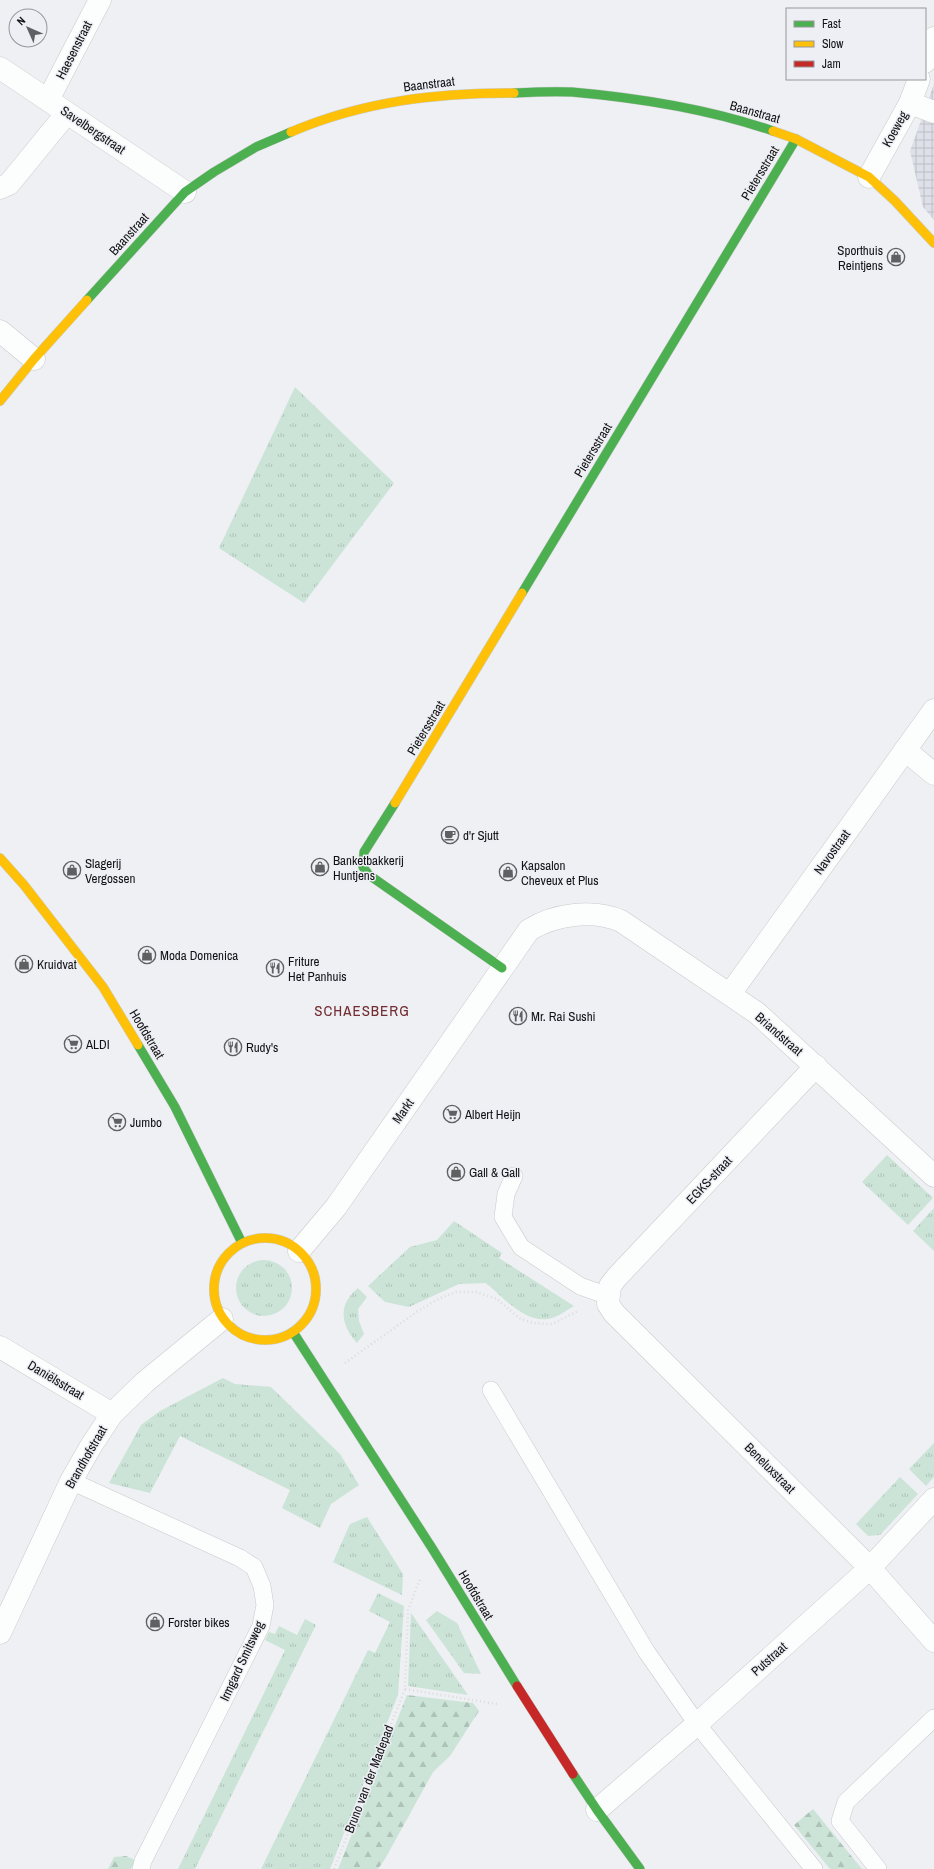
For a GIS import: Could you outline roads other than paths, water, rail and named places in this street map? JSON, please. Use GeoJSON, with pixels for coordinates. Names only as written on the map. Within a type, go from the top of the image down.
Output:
{"type":"FeatureCollection","features":[{"type":"Feature","properties":{"kind":"street","name":"Haesenstraat"},"geometry":{"type":"LineString","coordinates":[[48,100],[100,0]]}},
{"type":"Feature","properties":{"kind":"street"},"geometry":{"type":"LineString","coordinates":[[926,59],[934,38]]}},
{"type":"Feature","properties":{"kind":"street","name":"Savelbergstraat"},"geometry":{"type":"LineString","coordinates":[[0,68],[185,192]]}},
{"type":"Feature","properties":{"kind":"street","name":"Koeweg"},"geometry":{"type":"LineString","coordinates":[[869,177],[910,103],[919,80]]}},
{"type":"Feature","properties":{"kind":"street","name":"Baanstraat"},"geometry":{"type":"LineString","coordinates":[[0,401],[34,359],[185,192],[214,172],[256,147],[321,119],[392,101],[460,93],[571,92],[653,102],[753,124],[796,139],[869,177],[896,200],[934,243]]}},
{"type":"Feature","properties":{"kind":"street"},"geometry":{"type":"LineString","coordinates":[[910,103],[934,112]]}},
{"type":"Feature","properties":{"kind":"street"},"geometry":{"type":"LineString","coordinates":[[0,188],[9,184],[67,113]]}},
{"type":"Feature","properties":{"kind":"street","name":"Pietersstraat"},"geometry":{"type":"LineString","coordinates":[[502,968],[369,875],[363,866],[364,852],[796,139]]}},
{"type":"Feature","properties":{"kind":"street"},"geometry":{"type":"LineString","coordinates":[[0,331],[34,359]]}},
{"type":"Feature","properties":{"kind":"street","name":"Navostraat"},"geometry":{"type":"LineString","coordinates":[[730,994],[934,710]]}},
{"type":"Feature","properties":{"kind":"street"},"geometry":{"type":"LineString","coordinates":[[905,750],[934,774]]}},
{"type":"Feature","properties":{"kind":"street","name":"Hoofdstraat"},"geometry":{"type":"LineString","coordinates":[[0,858],[24,885],[103,987],[175,1106],[242,1242]]}},
{"type":"Feature","properties":{"kind":"street","name":"Markt"},"geometry":{"type":"LineString","coordinates":[[299,1251],[336,1207],[529,930],[540,923],[574,915],[608,915]]}},
{"type":"Feature","properties":{"kind":"street","name":"Briandstraat"},"geometry":{"type":"LineString","coordinates":[[608,915],[620,921],[757,1013],[934,1176]]}},
{"type":"Feature","properties":{"kind":"street","name":"EGKS-straat"},"geometry":{"type":"LineString","coordinates":[[608,1296],[610,1286],[616,1278],[816,1066]]}},
{"type":"Feature","properties":{"kind":"street"},"geometry":{"type":"LineString","coordinates":[[266,1238],[278,1239],[289,1243],[299,1251],[310,1265],[316,1283],[314,1302],[306,1319],[293,1332],[279,1339],[263,1340],[247,1338],[233,1330],[222,1319],[215,1303],[213,1285],[218,1268],[228,1253],[242,1242],[266,1238]]}},
{"type":"Feature","properties":{"kind":"street","name":"Beneluxstraat"},"geometry":{"type":"LineString","coordinates":[[608,1296],[608,1304],[614,1313],[870,1568],[934,1641]]}},
{"type":"Feature","properties":{"kind":"street","name":"Brandhofstraat"},"geometry":{"type":"LineString","coordinates":[[0,1633],[6,1600],[71,1481],[91,1446],[112,1414],[145,1382],[222,1319]]}},
{"type":"Feature","properties":{"kind":"street","name":"Hoofdstraat"},"geometry":{"type":"LineString","coordinates":[[293,1332],[432,1548],[531,1710],[597,1810],[640,1869]]}},
{"type":"Feature","properties":{"kind":"street","name":"Daniëlsstraat"},"geometry":{"type":"LineString","coordinates":[[0,1347],[112,1414]]}},
{"type":"Feature","properties":{"kind":"street","name":"Putstraat"},"geometry":{"type":"LineString","coordinates":[[597,1810],[697,1724],[870,1568],[934,1499]]}},
{"type":"Feature","properties":{"kind":"lane"},"geometry":{"type":"LineString","coordinates":[[514,1176],[506,1194],[503,1217],[521,1247],[580,1286],[608,1296]]}},
{"type":"Feature","properties":{"kind":"lane"},"geometry":{"type":"LineString","coordinates":[[491,1390],[646,1651],[697,1724],[814,1869]]}},
{"type":"Feature","properties":{"kind":"lane","name":"Irmgard Smitsweg"},"geometry":{"type":"LineString","coordinates":[[71,1481],[240,1558],[254,1567],[262,1586],[265,1605],[261,1626],[143,1861],[141,1869]]}},
{"type":"Feature","properties":{"kind":"lane"},"geometry":{"type":"LineString","coordinates":[[878,1869],[840,1821],[846,1802],[934,1718]]}},
{"type":"Feature","properties":{"kind":"place","name":"Sporthuis Reintjens"},"geometry":{"type":"Point","coordinates":[896,257]}},
{"type":"Feature","properties":{"kind":"place","name":"d'r Sjutt"},"geometry":{"type":"Point","coordinates":[450,835]}},
{"type":"Feature","properties":{"kind":"place","name":"Banketbakkerij Huntjens"},"geometry":{"type":"Point","coordinates":[320,867]}},
{"type":"Feature","properties":{"kind":"place","name":"Slagerij Vergossen"},"geometry":{"type":"Point","coordinates":[72,870]}},
{"type":"Feature","properties":{"kind":"place","name":"Kapsalon Cheveux et Plus"},"geometry":{"type":"Point","coordinates":[508,872]}},
{"type":"Feature","properties":{"kind":"place","name":"Moda Domenica"},"geometry":{"type":"Point","coordinates":[147,955]}},
{"type":"Feature","properties":{"kind":"place","name":"Kruidvat"},"geometry":{"type":"Point","coordinates":[24,964]}},
{"type":"Feature","properties":{"kind":"place","name":"Friture Het Panhuis"},"geometry":{"type":"Point","coordinates":[275,968]}},
{"type":"Feature","properties":{"kind":"place","name":"Mr. Rai Sushi"},"geometry":{"type":"Point","coordinates":[518,1016]}},
{"type":"Feature","properties":{"kind":"place","name":"ALDI"},"geometry":{"type":"Point","coordinates":[73,1044]}},
{"type":"Feature","properties":{"kind":"place","name":"Rudy's"},"geometry":{"type":"Point","coordinates":[233,1047]}},
{"type":"Feature","properties":{"kind":"place","name":"Albert Heijn"},"geometry":{"type":"Point","coordinates":[452,1114]}},
{"type":"Feature","properties":{"kind":"place","name":"Jumbo"},"geometry":{"type":"Point","coordinates":[117,1122]}},
{"type":"Feature","properties":{"kind":"place","name":"Gall & Gall"},"geometry":{"type":"Point","coordinates":[456,1172]}},
{"type":"Feature","properties":{"kind":"place","name":"Forster bikes"},"geometry":{"type":"Point","coordinates":[155,1622]}},
{"type":"Feature","properties":{"kind":"district","name":"SCHAESBERG"},"geometry":{"type":"Point","coordinates":[362,1010]}}]}
